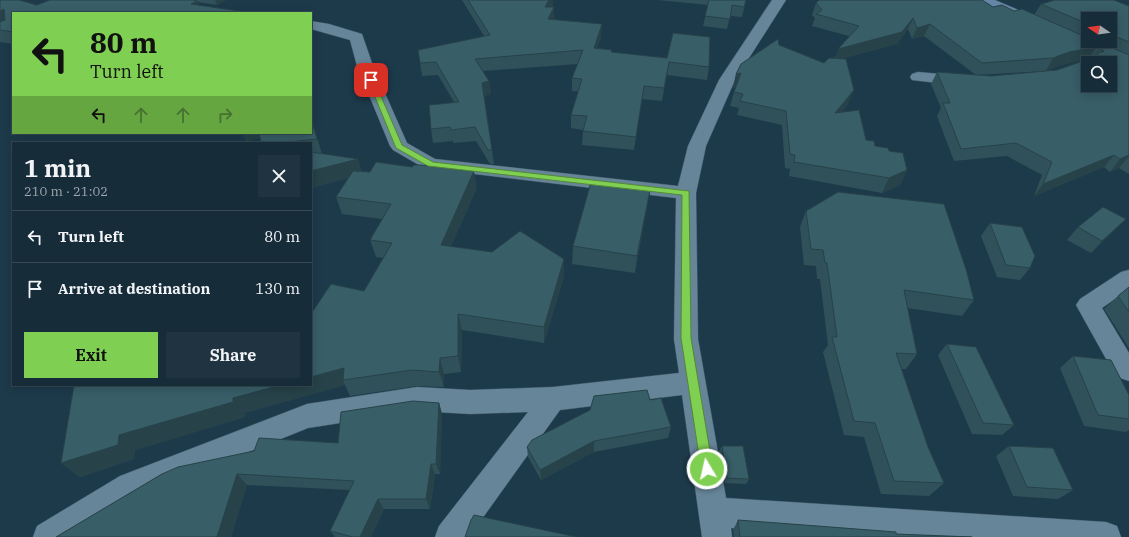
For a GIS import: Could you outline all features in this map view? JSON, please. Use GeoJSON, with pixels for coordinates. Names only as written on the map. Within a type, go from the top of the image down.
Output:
{"type":"FeatureCollection","features":[{"type":"Feature","properties":{"kind":"street"},"geometry":{"type":"LineString","coordinates":[[779,0],[727,80],[697,146],[686,193],[686,338],[716,525],[1106,537]]}},
{"type":"Feature","properties":{"kind":"street"},"geometry":{"type":"LineString","coordinates":[[984,0],[1040,25]]}},
{"type":"Feature","properties":{"kind":"street"},"geometry":{"type":"LineString","coordinates":[[1014,0],[1034,9]]}},
{"type":"Feature","properties":{"kind":"street"},"geometry":{"type":"LineString","coordinates":[[312,25],[324,27],[357,37],[366,66],[399,146],[431,164],[686,193]]}},
{"type":"Feature","properties":{"kind":"street"},"geometry":{"type":"LineString","coordinates":[[918,76],[977,82]]}},
{"type":"Feature","properties":{"kind":"street"},"geometry":{"type":"LineString","coordinates":[[1129,278],[1088,305],[1119,359],[1129,370]]}},
{"type":"Feature","properties":{"kind":"street"},"geometry":{"type":"LineString","coordinates":[[48,537],[130,486],[308,416],[417,399],[470,402],[553,399],[693,382]]}},
{"type":"Feature","properties":{"kind":"street"},"geometry":{"type":"LineString","coordinates":[[450,537],[553,399]]}},
{"type":"Feature","properties":{"kind":"building"},"geometry":{"type":"Polygon","coordinates":[[[0,0],[19,0],[37,5],[50,0],[193,0],[197,1],[191,4],[247,12],[12,12],[12,32],[0,30],[0,22],[5,20],[4,9],[0,11],[0,0]]]}},
{"type":"Feature","properties":{"kind":"building"},"geometry":{"type":"Polygon","coordinates":[[[468,0],[549,0],[545,7],[554,7],[548,19],[602,24],[594,48],[612,50],[611,52],[667,58],[673,33],[710,37],[709,67],[669,62],[664,88],[644,86],[636,137],[583,131],[587,116],[571,115],[582,79],[572,78],[583,50],[475,59],[489,81],[482,83],[492,150],[488,150],[475,127],[451,130],[450,127],[431,129],[429,105],[459,102],[436,62],[420,63],[418,50],[490,35],[468,0]]]}},
{"type":"Feature","properties":{"kind":"building"},"geometry":{"type":"Polygon","coordinates":[[[709,0],[746,0],[744,7],[732,5],[730,19],[705,16],[709,0]]]}},
{"type":"Feature","properties":{"kind":"building"},"geometry":{"type":"Polygon","coordinates":[[[819,0],[982,0],[993,7],[1002,5],[1014,11],[1022,9],[1081,35],[1081,48],[1091,48],[1069,52],[1053,58],[982,63],[930,24],[917,28],[913,18],[902,32],[838,49],[859,26],[816,14],[822,10],[816,3],[819,0]]]}},
{"type":"Feature","properties":{"kind":"building"},"geometry":{"type":"Polygon","coordinates":[[[1055,0],[1114,0],[1129,6],[1129,42],[1117,37],[1117,12],[1081,12],[1081,21],[1041,4],[1055,0]]]}},
{"type":"Feature","properties":{"kind":"building"},"geometry":{"type":"Polygon","coordinates":[[[778,39],[779,45],[824,63],[829,58],[846,59],[854,90],[835,113],[859,110],[866,140],[874,141],[875,146],[888,148],[889,151],[903,153],[907,170],[889,178],[794,162],[795,155],[790,154],[786,111],[740,101],[743,94],[734,92],[741,73],[736,74],[741,64],[778,39]]]}},
{"type":"Feature","properties":{"kind":"building"},"geometry":{"type":"Polygon","coordinates":[[[1098,48],[1112,48],[1129,55],[1129,155],[1120,159],[1114,155],[1043,184],[1052,162],[1016,143],[961,149],[943,103],[950,103],[937,72],[991,76],[1057,70],[1081,62],[1081,92],[1117,92],[1117,56],[1097,56],[1098,52],[1104,51],[1098,48]]]}},
{"type":"Feature","properties":{"kind":"building"},"geometry":{"type":"Polygon","coordinates":[[[312,122],[317,139],[289,142],[261,142],[259,134],[312,134],[312,122]]]}},
{"type":"Feature","properties":{"kind":"building"},"geometry":{"type":"Polygon","coordinates":[[[312,152],[358,159],[312,171],[312,152]]]}},
{"type":"Feature","properties":{"kind":"building"},"geometry":{"type":"Polygon","coordinates":[[[376,162],[412,167],[414,165],[420,165],[474,171],[441,245],[492,252],[520,231],[564,259],[544,327],[458,314],[458,356],[440,358],[439,372],[412,370],[343,380],[344,368],[312,377],[312,312],[331,284],[364,291],[392,243],[370,240],[391,204],[336,197],[353,171],[370,172],[376,162]]]}},
{"type":"Feature","properties":{"kind":"building"},"geometry":{"type":"Polygon","coordinates":[[[591,182],[650,190],[637,256],[573,246],[591,182]]]}},
{"type":"Feature","properties":{"kind":"building"},"geometry":{"type":"Polygon","coordinates":[[[838,192],[944,204],[966,269],[974,300],[904,290],[917,354],[896,353],[928,447],[944,483],[894,481],[875,423],[854,421],[832,337],[837,337],[827,263],[825,263],[823,250],[811,249],[806,211],[838,192]]]}},
{"type":"Feature","properties":{"kind":"building"},"geometry":{"type":"Polygon","coordinates":[[[1103,207],[1126,219],[1102,241],[1078,227],[1103,207]]]}},
{"type":"Feature","properties":{"kind":"building"},"geometry":{"type":"Polygon","coordinates":[[[990,223],[1022,227],[1035,256],[1030,268],[1006,265],[990,223]]]}},
{"type":"Feature","properties":{"kind":"building"},"geometry":{"type":"Polygon","coordinates":[[[1129,287],[1129,312],[1118,296],[1129,287]]]}},
{"type":"Feature","properties":{"kind":"building"},"geometry":{"type":"Polygon","coordinates":[[[947,344],[976,347],[1014,425],[983,423],[947,344]]]}},
{"type":"Feature","properties":{"kind":"building"},"geometry":{"type":"Polygon","coordinates":[[[1073,356],[1111,360],[1129,395],[1129,419],[1098,415],[1073,356]]]}},
{"type":"Feature","properties":{"kind":"building"},"geometry":{"type":"Polygon","coordinates":[[[74,386],[277,386],[233,398],[233,402],[119,435],[118,445],[61,463],[74,386]]]}},
{"type":"Feature","properties":{"kind":"building"},"geometry":{"type":"Polygon","coordinates":[[[647,390],[650,400],[661,398],[671,427],[594,441],[540,470],[527,447],[532,440],[590,410],[594,396],[647,390]]]}},
{"type":"Feature","properties":{"kind":"building"},"geometry":{"type":"Polygon","coordinates":[[[413,401],[439,403],[436,464],[431,464],[426,499],[378,499],[360,537],[353,537],[330,531],[354,481],[237,474],[217,537],[56,537],[162,474],[178,467],[254,451],[259,438],[338,443],[341,412],[413,401]]]}},
{"type":"Feature","properties":{"kind":"building"},"geometry":{"type":"Polygon","coordinates":[[[722,446],[743,446],[749,479],[727,478],[722,446]]]}},
{"type":"Feature","properties":{"kind":"building"},"geometry":{"type":"Polygon","coordinates":[[[1009,446],[1053,448],[1073,490],[1027,487],[1009,446]]]}},
{"type":"Feature","properties":{"kind":"building"},"geometry":{"type":"Polygon","coordinates":[[[474,515],[577,537],[465,537],[474,515]]]}},
{"type":"Feature","properties":{"kind":"building"},"geometry":{"type":"Polygon","coordinates":[[[738,520],[896,532],[896,534],[972,537],[740,537],[738,520]]]}},
{"type":"Feature","properties":{"kind":"route"},"geometry":{"type":"LineString","coordinates":[[371,80],[399,146],[431,164],[686,193],[686,338],[707,469]]}}]}
